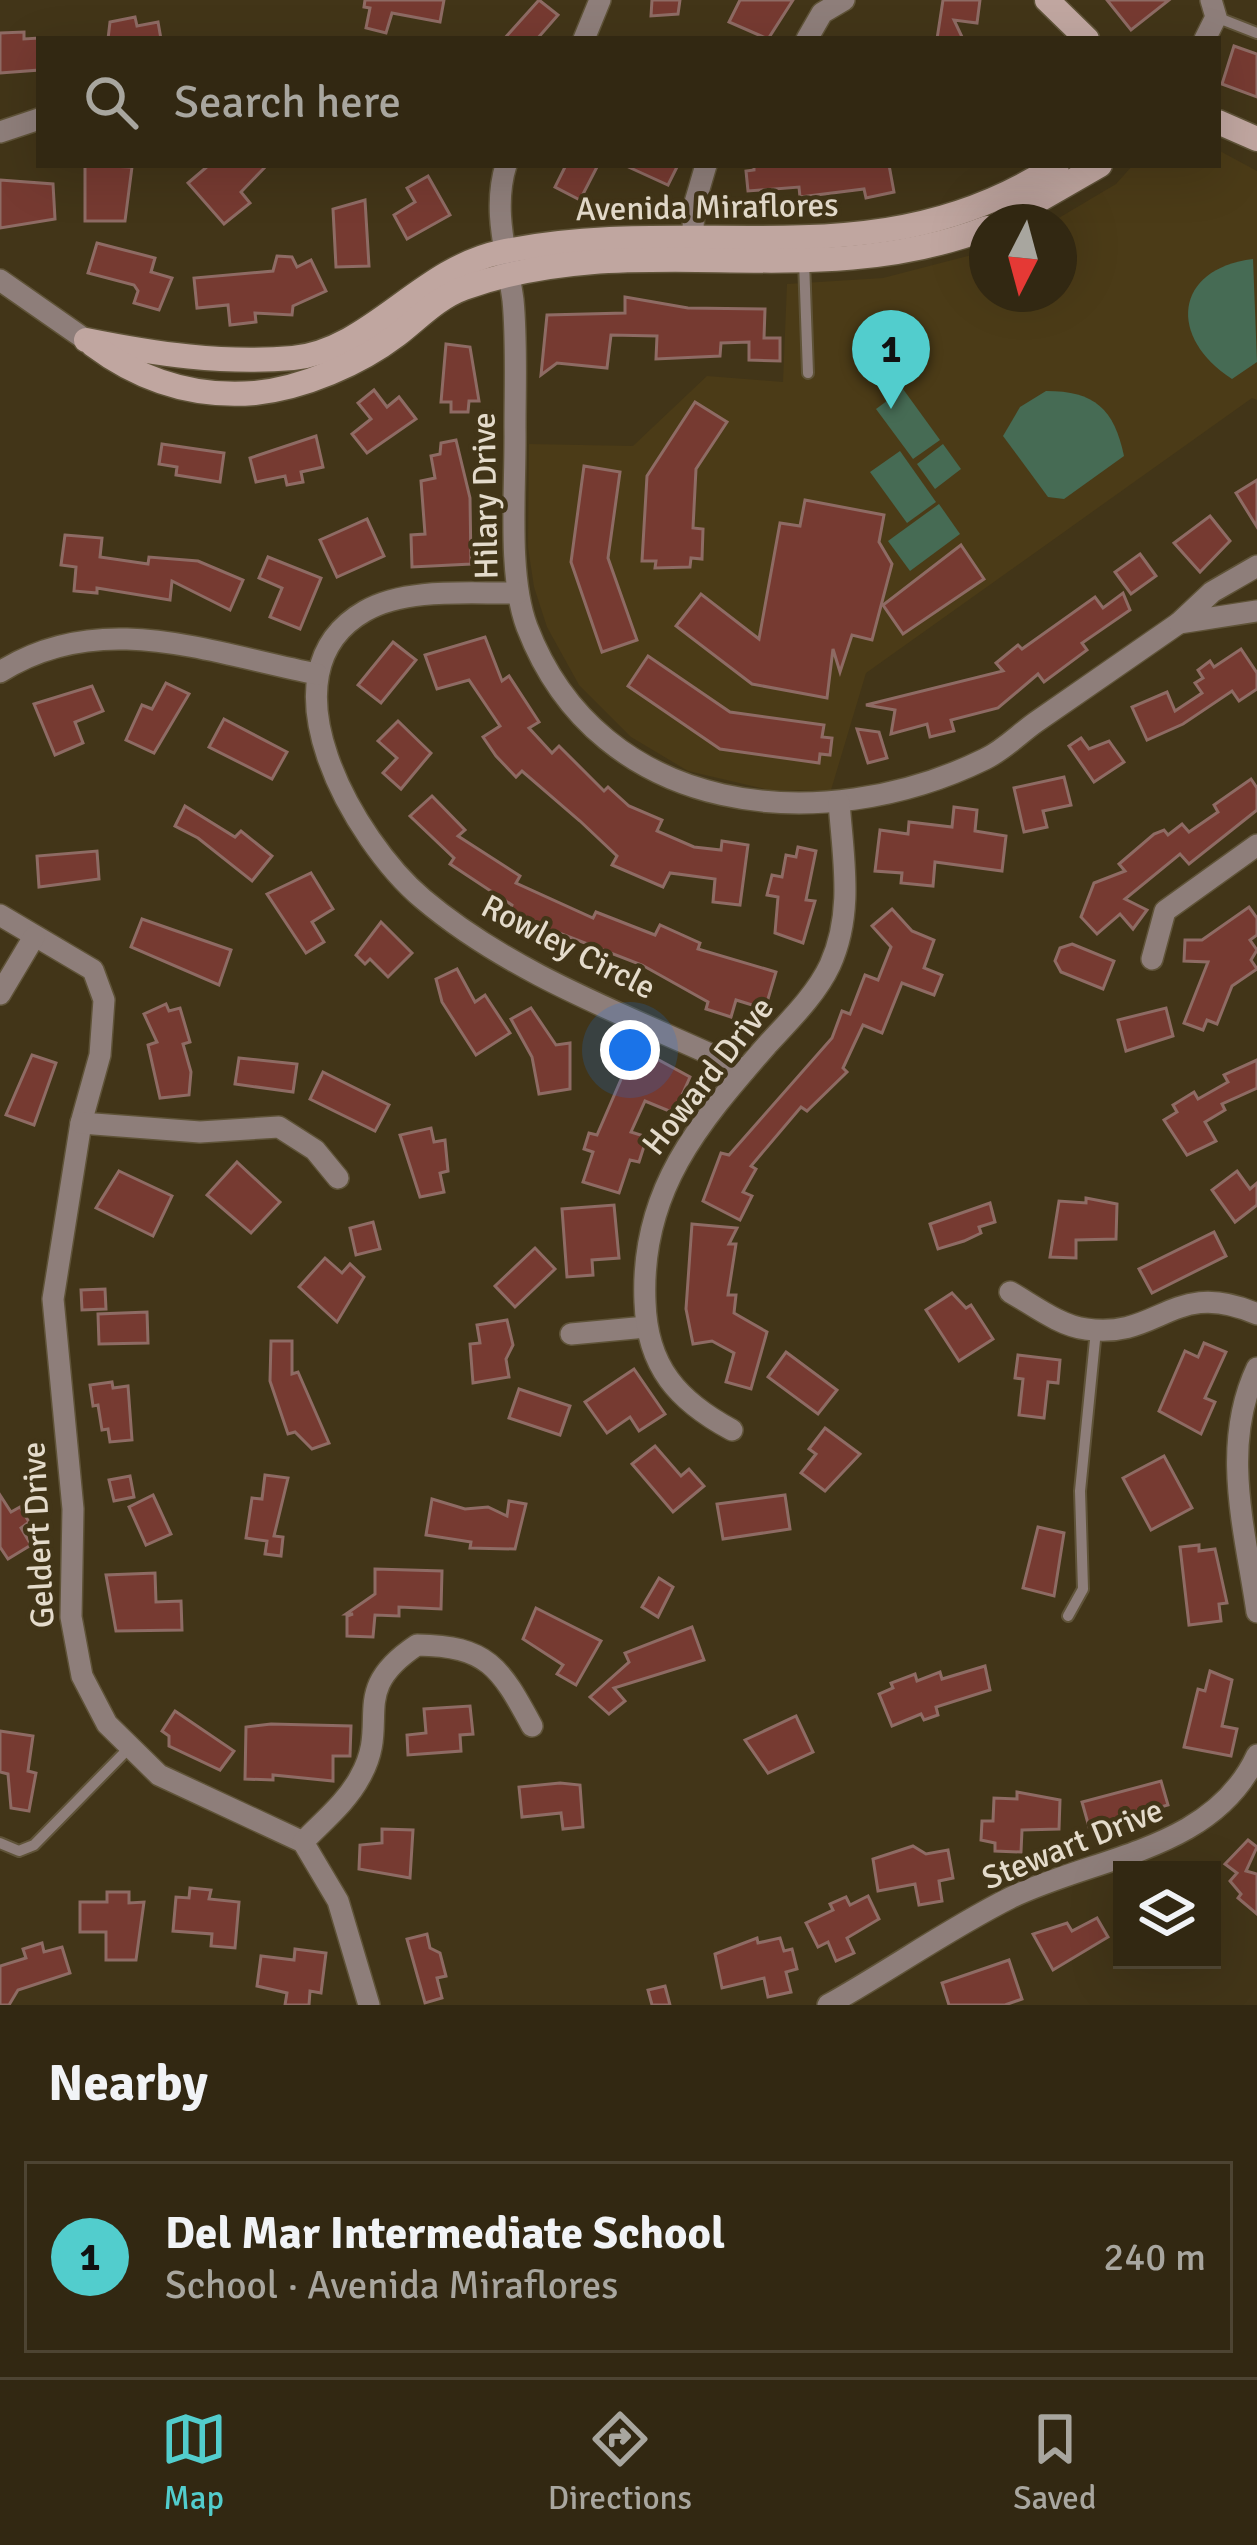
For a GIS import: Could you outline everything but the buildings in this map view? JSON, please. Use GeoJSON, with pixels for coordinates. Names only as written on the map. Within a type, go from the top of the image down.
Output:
{"type":"FeatureCollection","features":[{"type":"Feature","properties":{"kind":"street"},"geometry":{"type":"LineString","coordinates":[[585,36],[600,0]]}},
{"type":"Feature","properties":{"kind":"street"},"geometry":{"type":"LineString","coordinates":[[810,36],[822,13],[844,0]]}},
{"type":"Feature","properties":{"kind":"street"},"geometry":{"type":"LineString","coordinates":[[1047,0],[1080,35]]}},
{"type":"Feature","properties":{"kind":"street"},"geometry":{"type":"LineString","coordinates":[[1195,0],[1214,8]]}},
{"type":"Feature","properties":{"kind":"street"},"geometry":{"type":"LineString","coordinates":[[0,132],[36,120]]}},
{"type":"Feature","properties":{"kind":"street"},"geometry":{"type":"LineString","coordinates":[[1221,123],[1257,139]]}},
{"type":"Feature","properties":{"kind":"street","name":"Hilary Drive"},"geometry":{"type":"LineString","coordinates":[[506,168],[499,216],[507,264],[518,593],[526,626],[562,690],[617,747],[664,776],[718,796],[793,807],[839,802],[991,756],[1179,623],[1213,592],[1257,566]]}},
{"type":"Feature","properties":{"kind":"street"},"geometry":{"type":"LineString","coordinates":[[693,247],[694,206],[705,168]]}},
{"type":"Feature","properties":{"kind":"street","name":"Avenida Miraflores"},"geometry":{"type":"LineString","coordinates":[[804,252],[958,216],[1052,168]]}},
{"type":"Feature","properties":{"kind":"street"},"geometry":{"type":"LineString","coordinates":[[1032,204],[1095,168]]}},
{"type":"Feature","properties":{"kind":"street","name":"Avenida Miraflores"},"geometry":{"type":"LineString","coordinates":[[0,280],[157,384],[258,393],[361,358],[431,305],[507,264],[613,261],[693,247],[804,252],[922,249],[969,234]]}},
{"type":"Feature","properties":{"kind":"street"},"geometry":{"type":"LineString","coordinates":[[0,672],[57,643],[110,638],[166,639],[316,674],[345,626],[381,603],[518,593]]}},
{"type":"Feature","properties":{"kind":"street","name":"Hilary Drive"},"geometry":{"type":"LineString","coordinates":[[1179,623],[1257,611]]}},
{"type":"Feature","properties":{"kind":"street","name":"Rowley Circle"},"geometry":{"type":"LineString","coordinates":[[316,674],[317,714],[347,807],[418,896],[506,957],[745,1070]]}},
{"type":"Feature","properties":{"kind":"street","name":"Howard Drive"},"geometry":{"type":"LineString","coordinates":[[732,1430],[687,1406],[665,1374],[646,1327],[647,1232],[665,1182],[684,1148],[830,966],[847,890],[839,802]]}},
{"type":"Feature","properties":{"kind":"street"},"geometry":{"type":"LineString","coordinates":[[1151,959],[1165,911],[1257,845]]}},
{"type":"Feature","properties":{"kind":"street","name":"Geldert Drive"},"geometry":{"type":"LineString","coordinates":[[0,914],[93,970],[104,1000],[100,1055],[81,1123],[53,1299],[73,1509],[71,1617],[82,1676],[128,1749],[192,1793],[256,1816],[303,1842]]}},
{"type":"Feature","properties":{"kind":"street"},"geometry":{"type":"LineString","coordinates":[[0,994],[34,937]]}},
{"type":"Feature","properties":{"kind":"street"},"geometry":{"type":"LineString","coordinates":[[81,1123],[200,1132],[279,1127],[315,1150],[338,1178]]}},
{"type":"Feature","properties":{"kind":"street"},"geometry":{"type":"LineString","coordinates":[[1010,1292],[1082,1329],[1141,1325],[1197,1301],[1223,1299],[1257,1314]]}},
{"type":"Feature","properties":{"kind":"street"},"geometry":{"type":"LineString","coordinates":[[572,1334],[646,1327]]}},
{"type":"Feature","properties":{"kind":"street"},"geometry":{"type":"LineString","coordinates":[[1257,1368],[1244,1396],[1236,1473],[1257,1612]]}},
{"type":"Feature","properties":{"kind":"street"},"geometry":{"type":"LineString","coordinates":[[369,2005],[338,1901],[303,1842],[362,1775],[376,1682],[391,1662],[417,1645],[476,1653],[502,1671],[532,1726]]}},
{"type":"Feature","properties":{"kind":"street","name":"Stewart Drive"},"geometry":{"type":"LineString","coordinates":[[827,2005],[1009,1899],[1185,1833],[1248,1793],[1257,1755]]}},
{"type":"Feature","properties":{"kind":"lane"},"geometry":{"type":"LineString","coordinates":[[1214,8],[1257,33]]}},
{"type":"Feature","properties":{"kind":"lane"},"geometry":{"type":"LineString","coordinates":[[804,252],[808,373]]}},
{"type":"Feature","properties":{"kind":"lane"},"geometry":{"type":"LineString","coordinates":[[1068,1616],[1082,1589],[1079,1490],[1096,1330]]}},
{"type":"Feature","properties":{"kind":"lane"},"geometry":{"type":"LineString","coordinates":[[0,1843],[19,1851],[34,1845],[128,1749]]}},
{"type":"Feature","properties":{"kind":"shaded area"},"geometry":{"type":"Polygon","coordinates":[[[1221,152],[1257,171],[1257,400],[1252,398],[866,673],[831,790],[769,790],[688,771],[631,737],[579,685],[547,627],[528,547],[529,444],[633,446],[707,376],[783,382],[787,284],[883,278],[969,256],[969,312],[1077,312],[1077,207],[1116,184],[1130,168],[1221,168],[1221,152]]]}},
{"type":"Feature","properties":{"kind":"green space"},"geometry":{"type":"Polygon","coordinates":[[[1253,259],[1257,362],[1232,379],[1197,344],[1188,307],[1207,276],[1253,259]]]}},
{"type":"Feature","properties":{"kind":"green space"},"geometry":{"type":"Polygon","coordinates":[[[903,389],[940,440],[913,459],[876,409],[903,389]]]}},
{"type":"Feature","properties":{"kind":"green space"},"geometry":{"type":"Polygon","coordinates":[[[1046,391],[1077,395],[1100,406],[1114,426],[1124,456],[1064,499],[1048,497],[1003,436],[1020,407],[1046,391]]]}},
{"type":"Feature","properties":{"kind":"green space"},"geometry":{"type":"Polygon","coordinates":[[[943,444],[961,469],[935,489],[917,464],[943,444]]]}},
{"type":"Feature","properties":{"kind":"green space"},"geometry":{"type":"Polygon","coordinates":[[[900,451],[936,502],[907,523],[870,472],[900,451]]]}},
{"type":"Feature","properties":{"kind":"green space"},"geometry":{"type":"Polygon","coordinates":[[[939,504],[960,534],[910,571],[888,541],[939,504]]]}},
{"type":"Feature","properties":{"kind":"place","name":"Del Mar Intermediate School"},"geometry":{"type":"Point","coordinates":[891,409]}}]}
